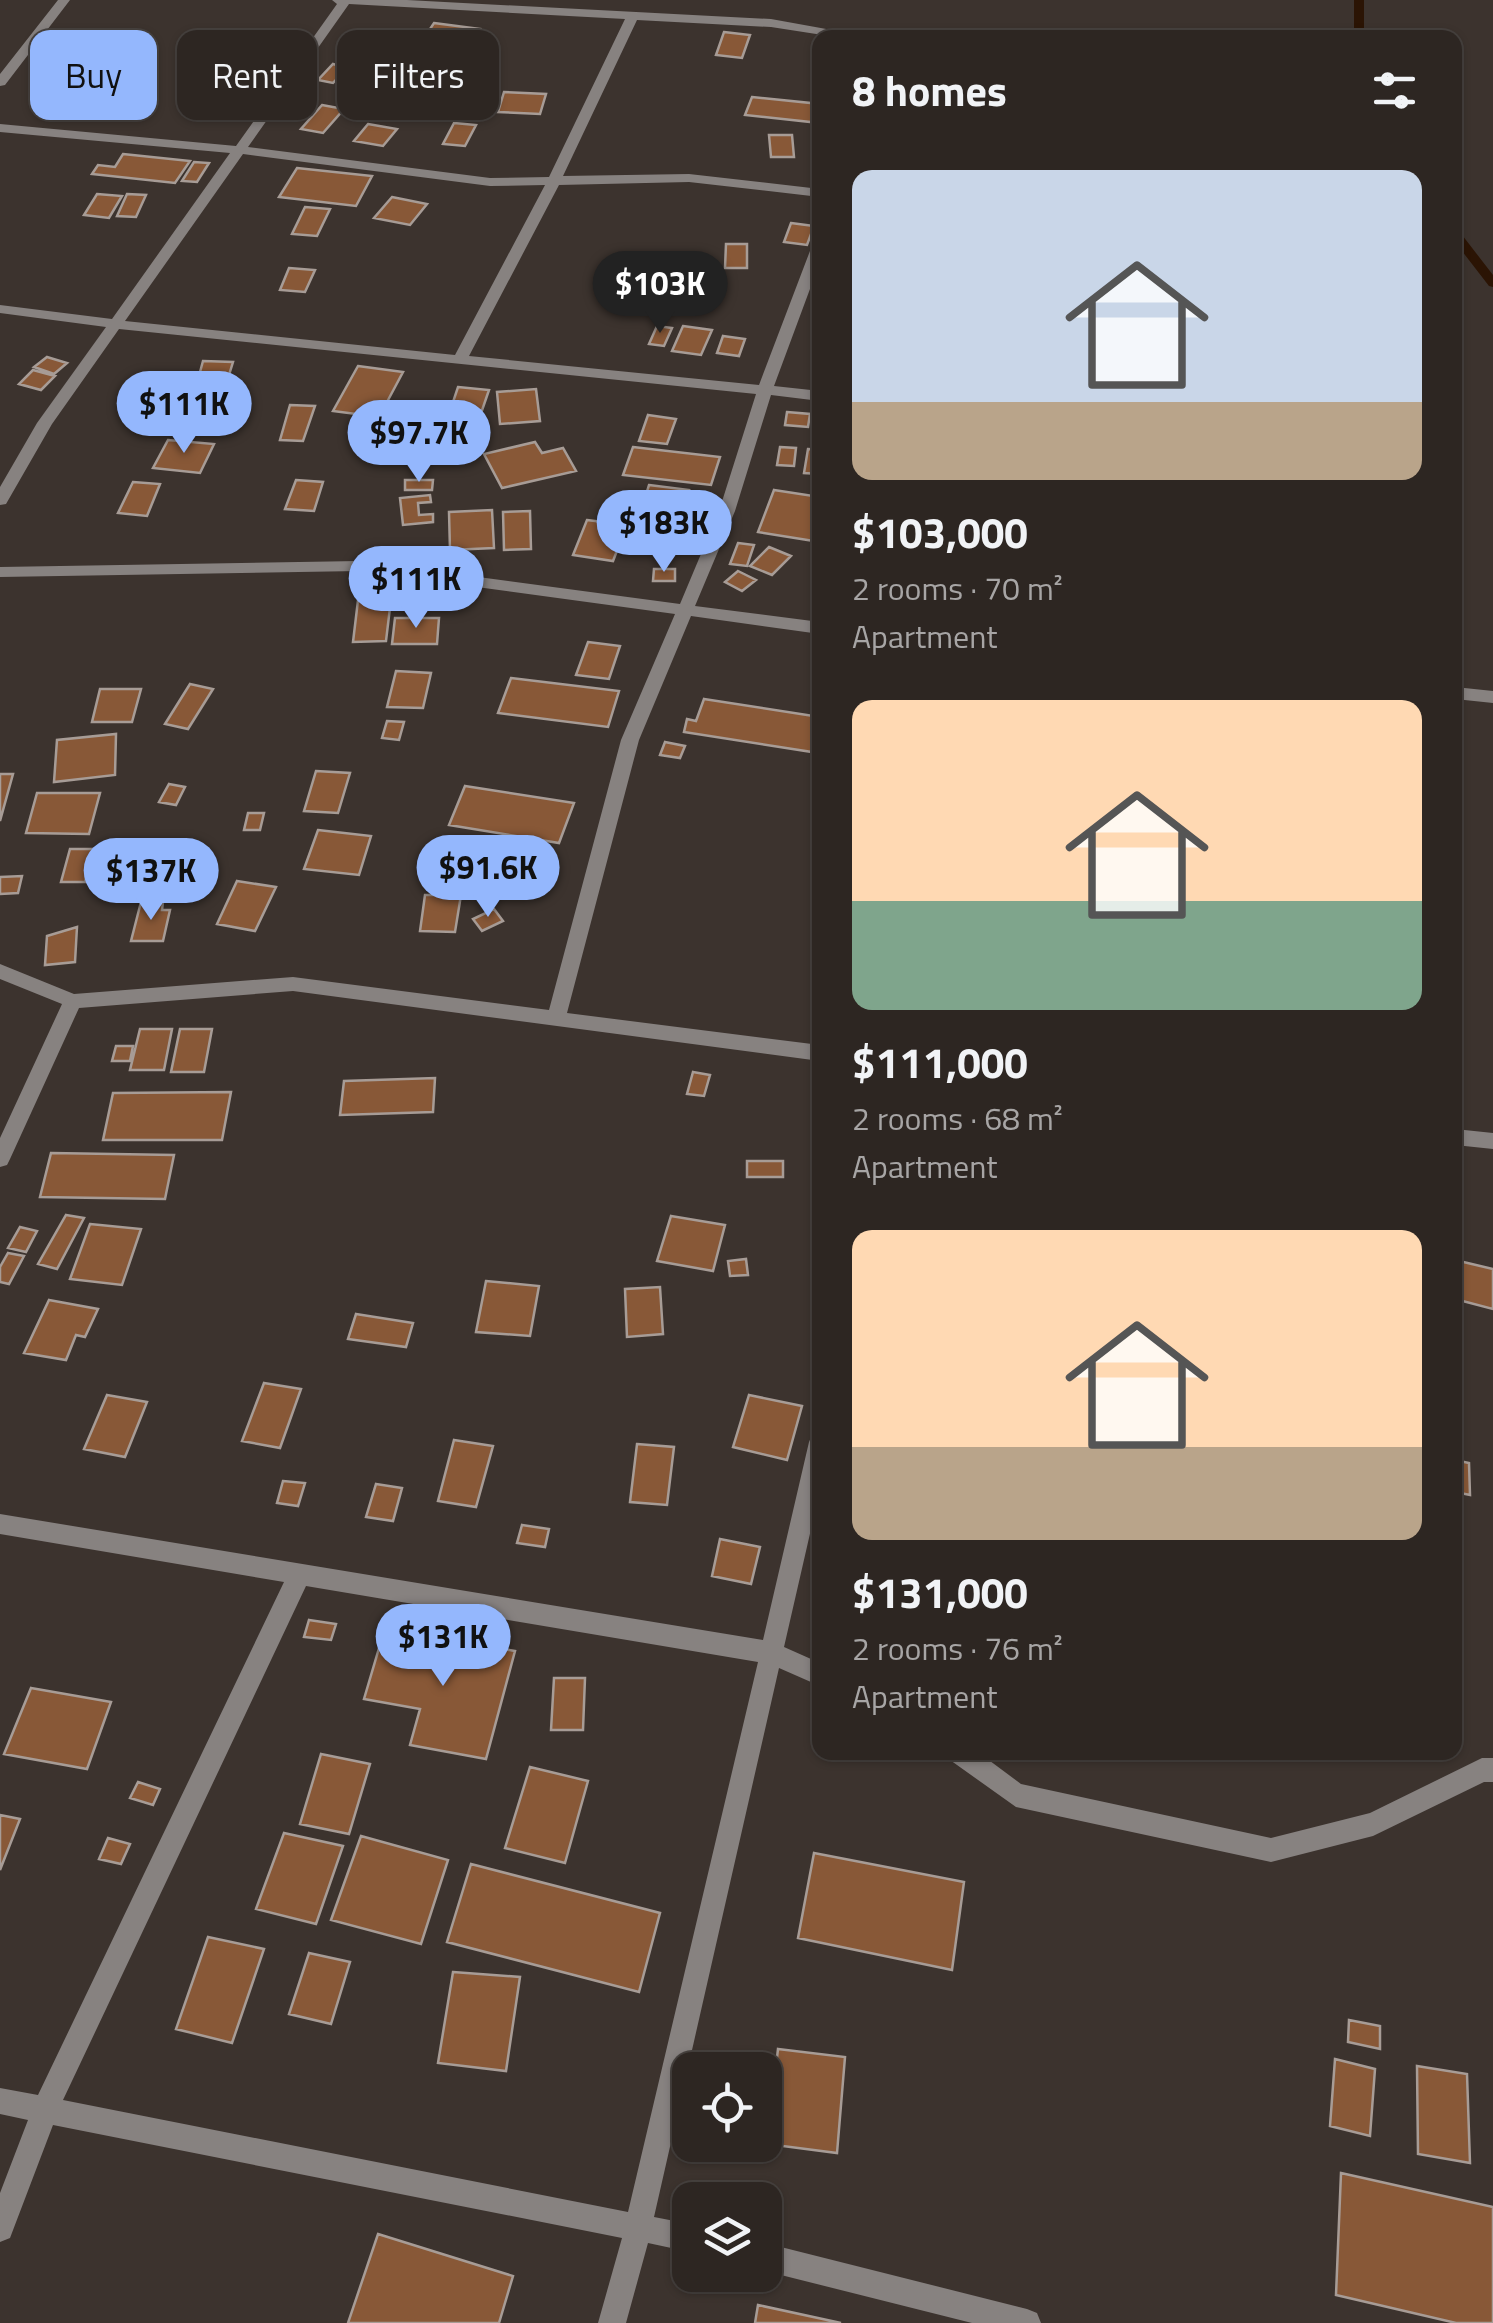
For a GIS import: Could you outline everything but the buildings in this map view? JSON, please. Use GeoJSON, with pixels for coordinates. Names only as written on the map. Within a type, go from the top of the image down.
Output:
{"type":"FeatureCollection","features":[{"type":"Feature","properties":{"kind":"street"},"geometry":{"type":"LineString","coordinates":[[0,82],[64,0]]}},
{"type":"Feature","properties":{"kind":"street"},"geometry":{"type":"LineString","coordinates":[[338,0],[770,22],[820,30]]}},
{"type":"Feature","properties":{"kind":"street"},"geometry":{"type":"LineString","coordinates":[[0,500],[45,423],[346,0]]}},
{"type":"Feature","properties":{"kind":"street"},"geometry":{"type":"LineString","coordinates":[[462,358],[554,181],[632,17]]}},
{"type":"Feature","properties":{"kind":"street"},"geometry":{"type":"LineString","coordinates":[[0,128],[240,150],[490,182],[689,178],[812,192]]}},
{"type":"Feature","properties":{"kind":"street"},"geometry":{"type":"LineString","coordinates":[[556,1020],[630,740],[727,511],[765,390],[812,265]]}},
{"type":"Feature","properties":{"kind":"street"},"geometry":{"type":"LineString","coordinates":[[0,309],[115,325],[812,395]]}},
{"type":"Feature","properties":{"kind":"street"},"geometry":{"type":"LineString","coordinates":[[0,572],[359,566],[812,627]]}},
{"type":"Feature","properties":{"kind":"street"},"geometry":{"type":"LineString","coordinates":[[1462,694],[1493,697]]}},
{"type":"Feature","properties":{"kind":"street"},"geometry":{"type":"LineString","coordinates":[[0,971],[73,1002],[293,984],[812,1052]]}},
{"type":"Feature","properties":{"kind":"street"},"geometry":{"type":"LineString","coordinates":[[0,1159],[73,1002]]}},
{"type":"Feature","properties":{"kind":"street"},"geometry":{"type":"LineString","coordinates":[[1462,1137],[1493,1142]]}},
{"type":"Feature","properties":{"kind":"street"},"geometry":{"type":"LineString","coordinates":[[612,2323],[639,2225],[812,1476]]}},
{"type":"Feature","properties":{"kind":"street"},"geometry":{"type":"LineString","coordinates":[[0,1524],[771,1653],[812,1671]]}},
{"type":"Feature","properties":{"kind":"street"},"geometry":{"type":"LineString","coordinates":[[0,2228],[45,2110],[300,1574]]}},
{"type":"Feature","properties":{"kind":"street"},"geometry":{"type":"LineString","coordinates":[[969,1760],[1016,1796],[1271,1850],[1373,1824],[1482,1770],[1493,1770]]}},
{"type":"Feature","properties":{"kind":"street"},"geometry":{"type":"LineString","coordinates":[[0,2102],[672,2233]]}},
{"type":"Feature","properties":{"kind":"street"},"geometry":{"type":"LineString","coordinates":[[782,2261],[1027,2323]]}},
{"type":"Feature","properties":{"kind":"waterway"},"geometry":{"type":"LineString","coordinates":[[1359,0],[1359,30]]}},
{"type":"Feature","properties":{"kind":"waterway"},"geometry":{"type":"LineString","coordinates":[[1462,243],[1493,283]]}}]}
